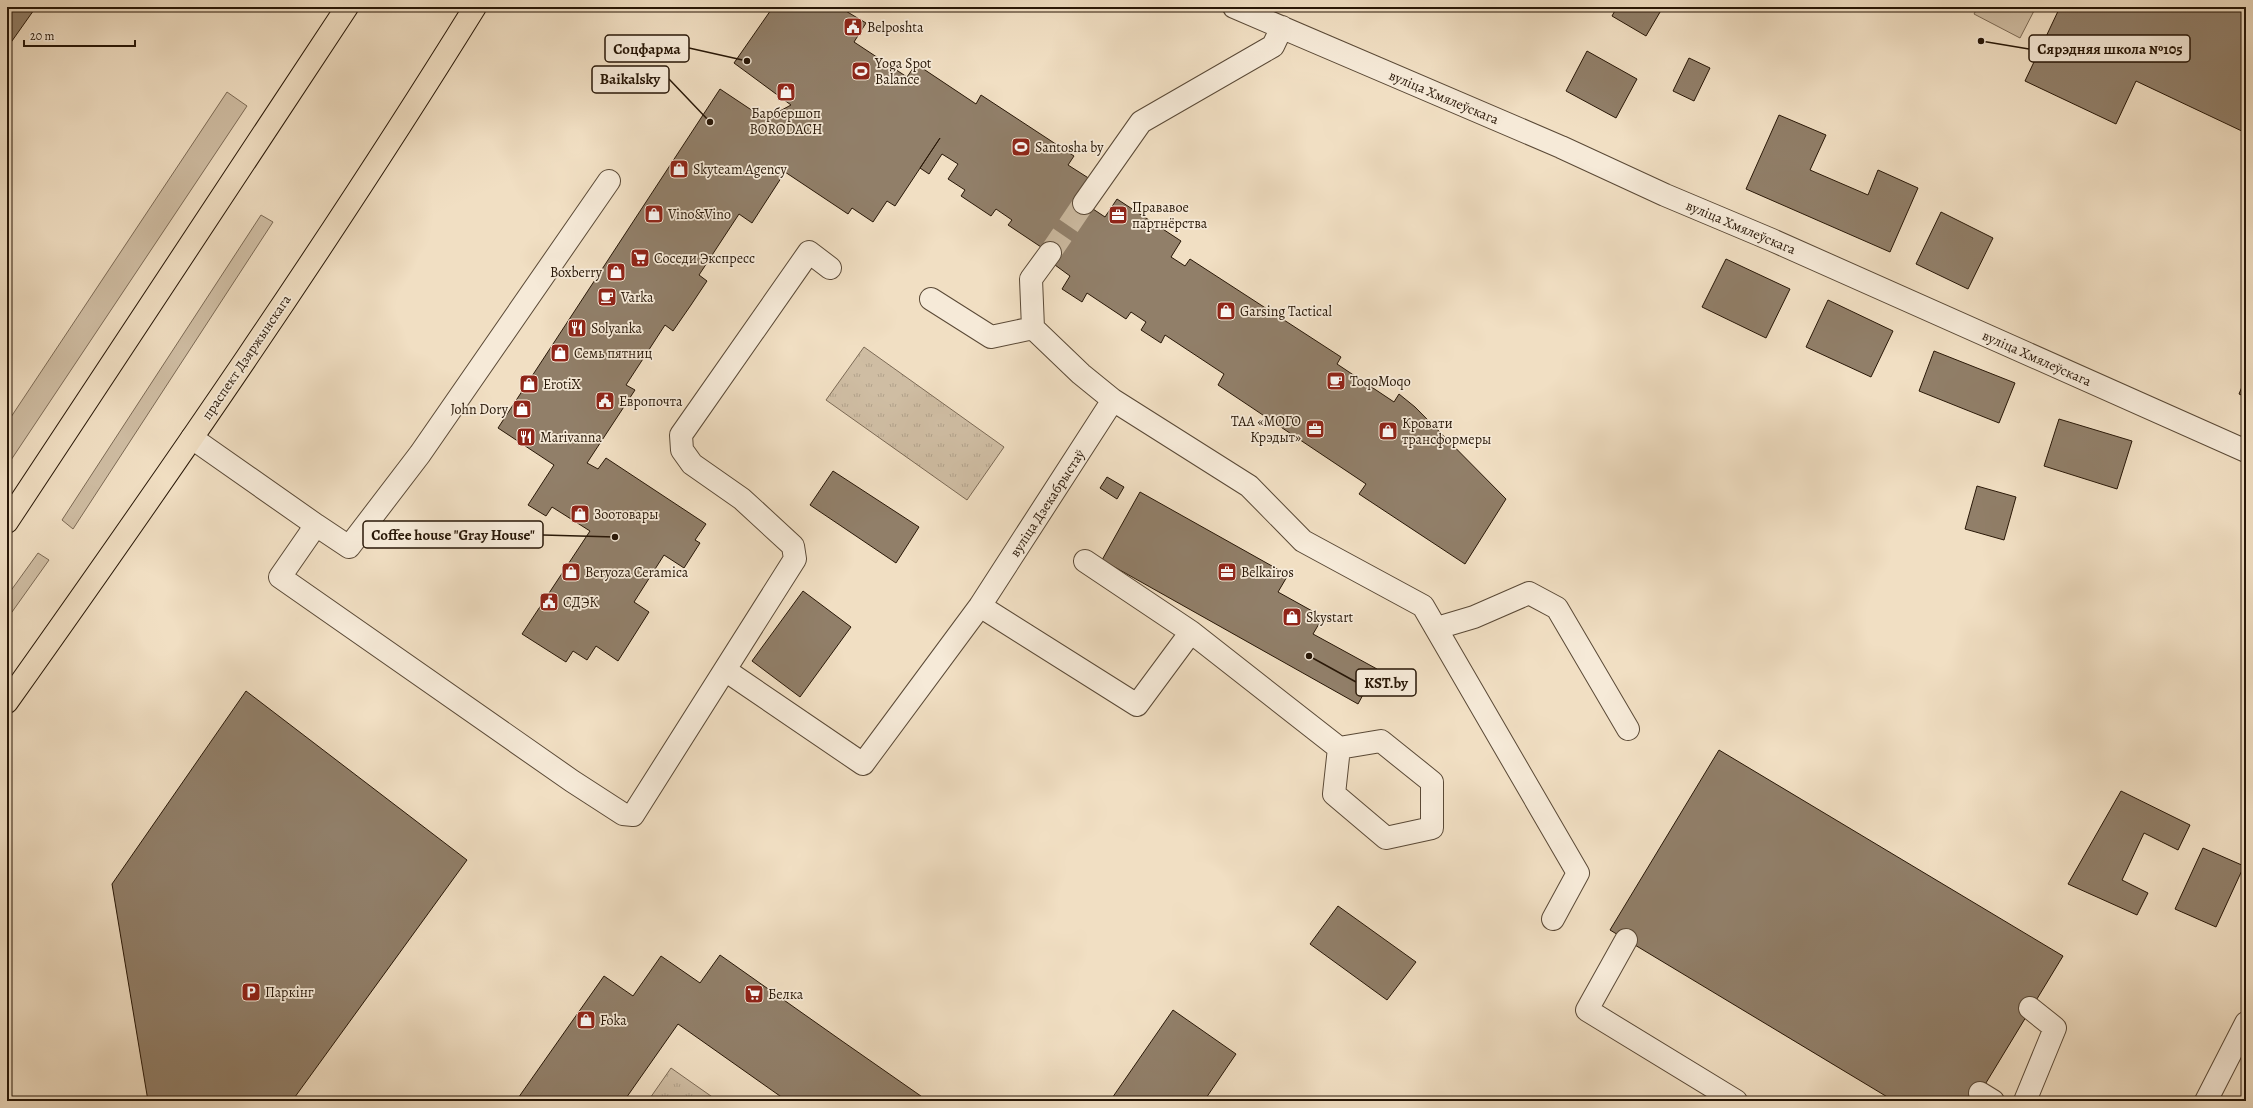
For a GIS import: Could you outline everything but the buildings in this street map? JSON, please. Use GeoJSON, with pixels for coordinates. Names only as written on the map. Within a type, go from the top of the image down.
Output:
{"type":"FeatureCollection","features":[{"type":"Feature","properties":{"kind":"main road"},"geometry":{"type":"LineString","coordinates":[[7,522],[347,7]]}},
{"type":"Feature","properties":{"kind":"main road","name":"праспект Дзяржынскага"},"geometry":{"type":"LineString","coordinates":[[7,702],[192,438],[415,104],[475,7]]}},
{"type":"Feature","properties":{"kind":"street","name":"вуліца Хмялеўскага"},"geometry":{"type":"LineString","coordinates":[[1234,7],[1561,147],[1665,196],[1779,243],[2246,451]]}},
{"type":"Feature","properties":{"kind":"street"},"geometry":{"type":"LineString","coordinates":[[1084,204],[1141,122],[1273,46],[1282,27]]}},
{"type":"Feature","properties":{"kind":"street"},"geometry":{"type":"LineString","coordinates":[[192,438],[349,547],[420,454],[609,181]]}},
{"type":"Feature","properties":{"kind":"street"},"geometry":{"type":"LineString","coordinates":[[316,525],[280,577],[572,781],[624,814],[633,815],[795,559],[793,546],[742,499],[692,464],[682,450],[681,435],[809,252],[830,268]]}},
{"type":"Feature","properties":{"kind":"street"},"geometry":{"type":"LineString","coordinates":[[1050,253],[1031,279],[1033,328],[1081,374],[1113,400],[1250,486],[1303,541],[1423,606],[1578,873],[1553,919]]}},
{"type":"Feature","properties":{"kind":"street"},"geometry":{"type":"LineString","coordinates":[[931,299],[991,337],[1033,328]]}},
{"type":"Feature","properties":{"kind":"street","name":"вуліца Дзекабрыстаў"},"geometry":{"type":"LineString","coordinates":[[725,670],[862,764],[980,606],[1113,400]]}},
{"type":"Feature","properties":{"kind":"street"},"geometry":{"type":"LineString","coordinates":[[1085,561],[1191,632],[1339,748],[1381,741],[1432,782],[1432,828],[1386,838],[1334,794],[1339,748]]}},
{"type":"Feature","properties":{"kind":"street"},"geometry":{"type":"LineString","coordinates":[[1437,628],[1474,617],[1529,592],[1557,608],[1628,729]]}},
{"type":"Feature","properties":{"kind":"street"},"geometry":{"type":"LineString","coordinates":[[980,606],[1137,706],[1191,632]]}},
{"type":"Feature","properties":{"kind":"street"},"geometry":{"type":"LineString","coordinates":[[1626,940],[1587,1010],[1736,1101]]}},
{"type":"Feature","properties":{"kind":"street"},"geometry":{"type":"LineString","coordinates":[[2026,1101],[2056,1028],[2030,1008]]}},
{"type":"Feature","properties":{"kind":"street"},"geometry":{"type":"LineString","coordinates":[[2206,1101],[2246,1022]]}},
{"type":"Feature","properties":{"kind":"green space"},"geometry":{"type":"Polygon","coordinates":[[[1978,7],[2036,7],[2020,38],[1974,14],[1978,7]]]}},
{"type":"Feature","properties":{"kind":"green space"},"geometry":{"type":"Polygon","coordinates":[[[227,92],[247,106],[7,466],[7,423],[227,92]]]}},
{"type":"Feature","properties":{"kind":"green space"},"geometry":{"type":"Polygon","coordinates":[[[261,215],[273,222],[73,529],[62,520],[261,215]]]}},
{"type":"Feature","properties":{"kind":"green space"},"geometry":{"type":"Polygon","coordinates":[[[864,347],[1004,447],[967,500],[826,400],[864,347]]]}},
{"type":"Feature","properties":{"kind":"green space"},"geometry":{"type":"Polygon","coordinates":[[[38,553],[49,560],[7,619],[7,596],[38,553]]]}},
{"type":"Feature","properties":{"kind":"green space"},"geometry":{"type":"Polygon","coordinates":[[[671,1068],[718,1101],[648,1101],[671,1068]]]}},
{"type":"Feature","properties":{"kind":"tunnel"},"geometry":{"type":"LineString","coordinates":[[1050,253],[1084,203]]}},
{"type":"Feature","properties":{"kind":"place","name":"Belposhta"},"geometry":{"type":"Point","coordinates":[853,27]}},
{"type":"Feature","properties":{"kind":"place","name":"Сярэдняя школа №105"},"geometry":{"type":"Point","coordinates":[1981,41]}},
{"type":"Feature","properties":{"kind":"place","name":"Соцфарма"},"geometry":{"type":"Point","coordinates":[747,61]}},
{"type":"Feature","properties":{"kind":"place","name":"Yoga Spot Balance"},"geometry":{"type":"Point","coordinates":[861,71]}},
{"type":"Feature","properties":{"kind":"place","name":"Барбершоп BORODACH"},"geometry":{"type":"Point","coordinates":[786,92]}},
{"type":"Feature","properties":{"kind":"place","name":"Baikalsky"},"geometry":{"type":"Point","coordinates":[710,122]}},
{"type":"Feature","properties":{"kind":"place","name":"Santosha by"},"geometry":{"type":"Point","coordinates":[1021,147]}},
{"type":"Feature","properties":{"kind":"place","name":"Skyteam Agency"},"geometry":{"type":"Point","coordinates":[679,169]}},
{"type":"Feature","properties":{"kind":"place","name":"Vino&Vino"},"geometry":{"type":"Point","coordinates":[654,214]}},
{"type":"Feature","properties":{"kind":"place","name":"Прававое партнёрства"},"geometry":{"type":"Point","coordinates":[1118,215]}},
{"type":"Feature","properties":{"kind":"place","name":"Соседи Экспресс"},"geometry":{"type":"Point","coordinates":[640,258]}},
{"type":"Feature","properties":{"kind":"place","name":"Boxberry"},"geometry":{"type":"Point","coordinates":[616,272]}},
{"type":"Feature","properties":{"kind":"place","name":"Varka"},"geometry":{"type":"Point","coordinates":[607,297]}},
{"type":"Feature","properties":{"kind":"place","name":"Garsing Tactical"},"geometry":{"type":"Point","coordinates":[1226,311]}},
{"type":"Feature","properties":{"kind":"place","name":"Solyanka"},"geometry":{"type":"Point","coordinates":[577,328]}},
{"type":"Feature","properties":{"kind":"place","name":"Семь пятниц"},"geometry":{"type":"Point","coordinates":[560,353]}},
{"type":"Feature","properties":{"kind":"place","name":"ToqoMoqo"},"geometry":{"type":"Point","coordinates":[1336,381]}},
{"type":"Feature","properties":{"kind":"place","name":"ErotiX"},"geometry":{"type":"Point","coordinates":[529,384]}},
{"type":"Feature","properties":{"kind":"place","name":"Европочта"},"geometry":{"type":"Point","coordinates":[605,401]}},
{"type":"Feature","properties":{"kind":"place","name":"John Dory"},"geometry":{"type":"Point","coordinates":[522,409]}},
{"type":"Feature","properties":{"kind":"place","name":"ТАА «МОГО Крэдыт»"},"geometry":{"type":"Point","coordinates":[1315,429]}},
{"type":"Feature","properties":{"kind":"place","name":"Кровати трансформеры"},"geometry":{"type":"Point","coordinates":[1388,431]}},
{"type":"Feature","properties":{"kind":"place","name":"Marivanna"},"geometry":{"type":"Point","coordinates":[526,437]}},
{"type":"Feature","properties":{"kind":"place","name":"Зоотовары"},"geometry":{"type":"Point","coordinates":[580,514]}},
{"type":"Feature","properties":{"kind":"place","name":"Coffee house \"Gray House\""},"geometry":{"type":"Point","coordinates":[615,537]}},
{"type":"Feature","properties":{"kind":"place","name":"Beryoza Ceramica"},"geometry":{"type":"Point","coordinates":[571,572]}},
{"type":"Feature","properties":{"kind":"place","name":"Belkairos"},"geometry":{"type":"Point","coordinates":[1227,572]}},
{"type":"Feature","properties":{"kind":"place","name":"СДЭК"},"geometry":{"type":"Point","coordinates":[549,602]}},
{"type":"Feature","properties":{"kind":"place","name":"Skystart"},"geometry":{"type":"Point","coordinates":[1292,617]}},
{"type":"Feature","properties":{"kind":"place","name":"KST.by"},"geometry":{"type":"Point","coordinates":[1309,656]}},
{"type":"Feature","properties":{"kind":"place","name":"Паркінг"},"geometry":{"type":"Point","coordinates":[251,992]}},
{"type":"Feature","properties":{"kind":"place","name":"Белка"},"geometry":{"type":"Point","coordinates":[754,994]}},
{"type":"Feature","properties":{"kind":"place","name":"Foka"},"geometry":{"type":"Point","coordinates":[586,1020]}}]}
